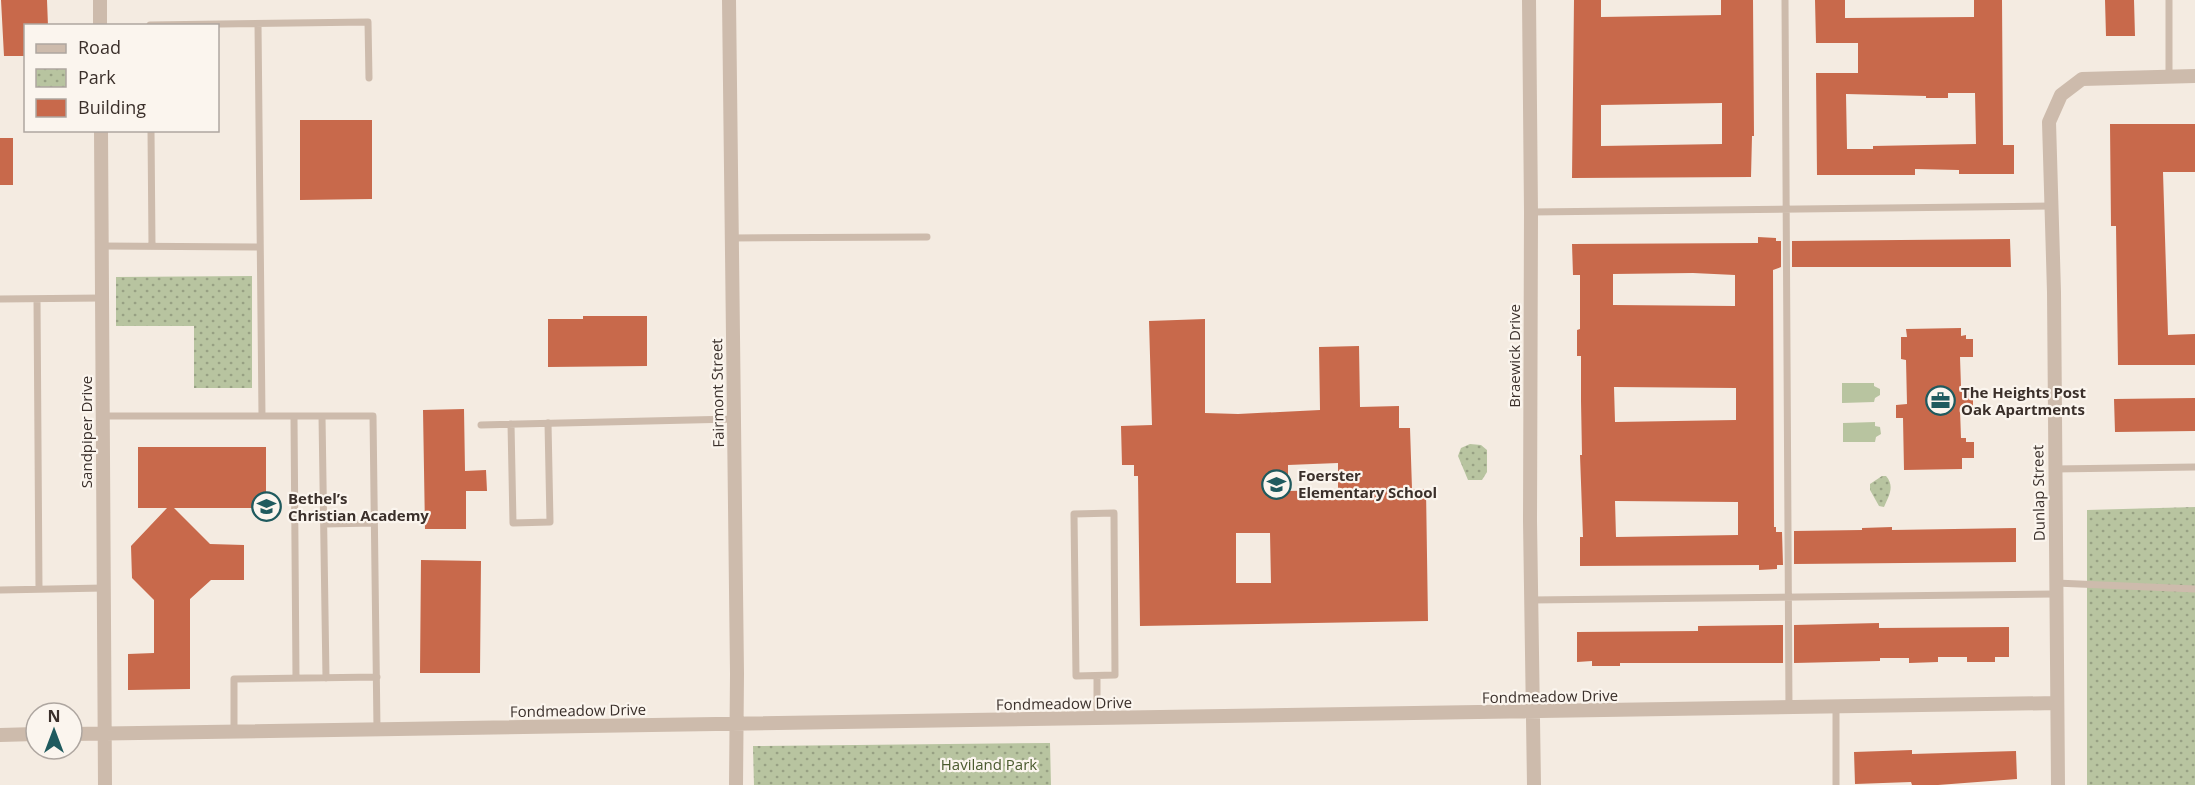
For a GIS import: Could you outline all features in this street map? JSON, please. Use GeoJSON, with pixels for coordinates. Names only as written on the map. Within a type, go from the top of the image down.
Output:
{"type":"FeatureCollection","features":[{"type":"Feature","properties":{"kind":"street"},"geometry":{"type":"LineString","coordinates":[[100,0],[100,24]]}},
{"type":"Feature","properties":{"kind":"street","name":"Fairmont Street"},"geometry":{"type":"LineString","coordinates":[[729,0],[737,674],[736,785]]}},
{"type":"Feature","properties":{"kind":"street","name":"Braewick Drive"},"geometry":{"type":"LineString","coordinates":[[1529,0],[1531,600],[1534,785]]}},
{"type":"Feature","properties":{"kind":"street"},"geometry":{"type":"LineString","coordinates":[[2169,76],[2195,76]]}},
{"type":"Feature","properties":{"kind":"street","name":"Dunlap Street"},"geometry":{"type":"LineString","coordinates":[[2058,785],[2054,469],[2055,292],[2049,122],[2061,95],[2082,79],[2169,76]]}},
{"type":"Feature","properties":{"kind":"street","name":"Sandpiper Drive"},"geometry":{"type":"LineString","coordinates":[[101,132],[105,785]]}},
{"type":"Feature","properties":{"kind":"street","name":"Fondmeadow Drive"},"geometry":{"type":"LineString","coordinates":[[84,734],[1789,709],[2057,703]]}},
{"type":"Feature","properties":{"kind":"street"},"geometry":{"type":"LineString","coordinates":[[0,735],[24,734]]}},
{"type":"Feature","properties":{"kind":"lane"},"geometry":{"type":"LineString","coordinates":[[1785,0],[1789,709]]}},
{"type":"Feature","properties":{"kind":"lane"},"geometry":{"type":"LineString","coordinates":[[2169,0],[2169,76]]}},
{"type":"Feature","properties":{"kind":"lane"},"geometry":{"type":"LineString","coordinates":[[219,25],[368,22],[369,78]]}},
{"type":"Feature","properties":{"kind":"lane"},"geometry":{"type":"LineString","coordinates":[[258,24],[262,416]]}},
{"type":"Feature","properties":{"kind":"lane"},"geometry":{"type":"LineString","coordinates":[[151,132],[152,246]]}},
{"type":"Feature","properties":{"kind":"lane"},"geometry":{"type":"LineString","coordinates":[[1531,212],[2051,206]]}},
{"type":"Feature","properties":{"kind":"lane"},"geometry":{"type":"LineString","coordinates":[[732,238],[927,237]]}},
{"type":"Feature","properties":{"kind":"lane"},"geometry":{"type":"LineString","coordinates":[[102,246],[260,247]]}},
{"type":"Feature","properties":{"kind":"lane"},"geometry":{"type":"LineString","coordinates":[[0,299],[102,297]]}},
{"type":"Feature","properties":{"kind":"lane"},"geometry":{"type":"LineString","coordinates":[[37,299],[39,589]]}},
{"type":"Feature","properties":{"kind":"lane"},"geometry":{"type":"LineString","coordinates":[[103,416],[373,416],[377,729]]}},
{"type":"Feature","properties":{"kind":"lane"},"geometry":{"type":"LineString","coordinates":[[294,416],[296,678]]}},
{"type":"Feature","properties":{"kind":"lane"},"geometry":{"type":"LineString","coordinates":[[322,416],[326,678]]}},
{"type":"Feature","properties":{"kind":"lane"},"geometry":{"type":"LineString","coordinates":[[481,424],[734,419]]}},
{"type":"Feature","properties":{"kind":"lane"},"geometry":{"type":"LineString","coordinates":[[511,424],[513,523],[550,522],[548,423]]}},
{"type":"Feature","properties":{"kind":"lane"},"geometry":{"type":"LineString","coordinates":[[2054,469],[2195,467]]}},
{"type":"Feature","properties":{"kind":"lane"},"geometry":{"type":"LineString","coordinates":[[1114,513],[1115,675],[1097,676],[1076,676],[1074,514],[1114,513]]}},
{"type":"Feature","properties":{"kind":"lane"},"geometry":{"type":"LineString","coordinates":[[324,524],[374,523]]}},
{"type":"Feature","properties":{"kind":"lane"},"geometry":{"type":"LineString","coordinates":[[0,590],[104,588]]}},
{"type":"Feature","properties":{"kind":"lane"},"geometry":{"type":"LineString","coordinates":[[1531,600],[1788,598],[2056,589],[2195,589]]}},
{"type":"Feature","properties":{"kind":"lane"},"geometry":{"type":"LineString","coordinates":[[1097,676],[1097,718]]}},
{"type":"Feature","properties":{"kind":"lane"},"geometry":{"type":"LineString","coordinates":[[234,731],[234,679],[377,677]]}},
{"type":"Feature","properties":{"kind":"lane"},"geometry":{"type":"LineString","coordinates":[[1836,708],[1836,785]]}},
{"type":"Feature","properties":{"kind":"green space"},"geometry":{"type":"Polygon","coordinates":[[[252,276],[252,388],[194,388],[194,326],[116,326],[116,277],[252,276]]]}},
{"type":"Feature","properties":{"kind":"green space"},"geometry":{"type":"Polygon","coordinates":[[[1842,383],[1874,383],[1874,386],[1880,389],[1880,395],[1875,398],[1874,402],[1842,403],[1842,383]]]}},
{"type":"Feature","properties":{"kind":"green space"},"geometry":{"type":"Polygon","coordinates":[[[1875,422],[1875,426],[1880,427],[1881,434],[1876,437],[1875,442],[1843,442],[1843,423],[1875,422]]]}},
{"type":"Feature","properties":{"kind":"green space"},"geometry":{"type":"Polygon","coordinates":[[[1470,444],[1481,445],[1487,450],[1487,472],[1482,480],[1468,480],[1458,456],[1461,448],[1470,444]]]}},
{"type":"Feature","properties":{"kind":"green space"},"geometry":{"type":"Polygon","coordinates":[[[1886,476],[1891,487],[1884,507],[1879,506],[1870,490],[1870,484],[1886,476]]]}},
{"type":"Feature","properties":{"kind":"green space"},"geometry":{"type":"Polygon","coordinates":[[[2195,507],[2195,785],[2087,785],[2087,510],[2195,507]]]}},
{"type":"Feature","properties":{"kind":"green space","name":"Haviland Park"},"geometry":{"type":"Polygon","coordinates":[[[1050,743],[1051,785],[754,785],[753,746],[1050,743]]]}},
{"type":"Feature","properties":{"kind":"building"},"geometry":{"type":"Polygon","coordinates":[[[1,0],[47,0],[48,24],[24,24],[24,56],[4,56],[1,0]]]}},
{"type":"Feature","properties":{"kind":"building"},"geometry":{"type":"Polygon","coordinates":[[[1574,0],[1601,0],[1601,17],[1721,15],[1721,0],[1753,0],[1754,136],[1752,136],[1751,177],[1572,178],[1574,0]],[[1722,103],[1601,105],[1601,146],[1722,144],[1722,103]]]}},
{"type":"Feature","properties":{"kind":"building"},"geometry":{"type":"Polygon","coordinates":[[[1815,0],[1845,0],[1845,18],[1974,17],[1974,0],[2002,0],[2003,145],[2014,145],[2014,174],[1959,174],[1959,170],[1915,169],[1915,175],[1817,175],[1816,73],[1858,73],[1858,43],[1816,43],[1815,0]],[[1948,93],[1948,98],[1846,94],[1847,149],[1873,149],[1873,146],[1976,144],[1975,93],[1948,93]]]}},
{"type":"Feature","properties":{"kind":"building"},"geometry":{"type":"Polygon","coordinates":[[[2105,0],[2134,0],[2135,36],[2106,36],[2105,0]]]}},
{"type":"Feature","properties":{"kind":"building"},"geometry":{"type":"Polygon","coordinates":[[[300,120],[372,120],[372,199],[300,200],[300,120]]]}},
{"type":"Feature","properties":{"kind":"building"},"geometry":{"type":"Polygon","coordinates":[[[2110,124],[2195,124],[2195,172],[2163,172],[2168,335],[2195,334],[2195,365],[2118,365],[2116,226],[2111,226],[2110,124]]]}},
{"type":"Feature","properties":{"kind":"building"},"geometry":{"type":"Polygon","coordinates":[[[0,138],[13,138],[13,185],[0,185],[0,138]]]}},
{"type":"Feature","properties":{"kind":"building"},"geometry":{"type":"Polygon","coordinates":[[[1758,237],[1776,238],[1776,241],[1781,241],[1781,267],[1773,270],[1774,527],[1776,527],[1776,532],[1782,532],[1783,565],[1777,565],[1777,569],[1759,570],[1759,565],[1580,566],[1580,537],[1583,537],[1580,455],[1582,455],[1581,356],[1577,356],[1577,330],[1580,329],[1580,275],[1573,275],[1572,244],[1758,243],[1758,237]],[[1613,274],[1613,305],[1735,306],[1735,275],[1613,274]],[[1614,387],[1615,422],[1736,420],[1736,388],[1614,387]],[[1615,501],[1616,537],[1738,535],[1738,502],[1615,501]]]}},
{"type":"Feature","properties":{"kind":"building"},"geometry":{"type":"Polygon","coordinates":[[[2010,239],[2011,267],[1792,267],[1792,241],[2010,239]]]}},
{"type":"Feature","properties":{"kind":"building"},"geometry":{"type":"Polygon","coordinates":[[[583,316],[647,316],[647,366],[548,367],[548,319],[583,319],[583,316]]]}},
{"type":"Feature","properties":{"kind":"building"},"geometry":{"type":"Polygon","coordinates":[[[1205,319],[1205,413],[1238,414],[1320,410],[1319,347],[1359,346],[1360,407],[1399,406],[1399,428],[1410,428],[1412,489],[1426,489],[1428,621],[1140,626],[1138,476],[1134,476],[1134,465],[1122,465],[1121,426],[1152,425],[1149,321],[1205,319]],[[1338,463],[1288,465],[1288,491],[1338,490],[1338,463]],[[1236,533],[1236,583],[1271,583],[1270,533],[1236,533]]]}},
{"type":"Feature","properties":{"kind":"building","name":"The Heights Post Oak Apartments"},"geometry":{"type":"Polygon","coordinates":[[[1961,328],[1961,336],[1966,335],[1966,339],[1973,339],[1973,357],[1960,357],[1961,387],[1973,387],[1973,409],[1960,410],[1961,438],[1966,438],[1966,442],[1974,442],[1974,458],[1962,458],[1962,469],[1904,470],[1903,418],[1896,418],[1896,405],[1907,404],[1906,360],[1901,359],[1901,337],[1907,337],[1906,329],[1961,328]]]}},
{"type":"Feature","properties":{"kind":"building"},"geometry":{"type":"Polygon","coordinates":[[[2195,398],[2195,431],[2115,432],[2114,399],[2195,398]]]}},
{"type":"Feature","properties":{"kind":"building"},"geometry":{"type":"Polygon","coordinates":[[[464,409],[465,471],[486,470],[487,491],[466,491],[466,529],[425,529],[423,410],[464,409]]]}},
{"type":"Feature","properties":{"kind":"building"},"geometry":{"type":"Polygon","coordinates":[[[138,447],[266,447],[266,508],[174,508],[210,544],[244,545],[244,580],[211,580],[190,599],[190,689],[128,690],[128,654],[154,653],[154,600],[132,578],[131,546],[167,508],[138,508],[138,447]]]}},
{"type":"Feature","properties":{"kind":"building"},"geometry":{"type":"Polygon","coordinates":[[[1892,527],[1892,530],[2016,528],[2016,562],[1794,564],[1794,531],[1892,527]]]}},
{"type":"Feature","properties":{"kind":"building"},"geometry":{"type":"Polygon","coordinates":[[[421,560],[481,561],[480,673],[420,673],[421,560]]]}},
{"type":"Feature","properties":{"kind":"building"},"geometry":{"type":"Polygon","coordinates":[[[1879,623],[1879,628],[2009,627],[2009,657],[1995,657],[1995,662],[1967,662],[1967,657],[1938,657],[1938,662],[1909,663],[1909,658],[1880,658],[1880,661],[1794,663],[1794,625],[1879,623]]]}},
{"type":"Feature","properties":{"kind":"building"},"geometry":{"type":"Polygon","coordinates":[[[1783,625],[1783,663],[1620,663],[1620,666],[1592,666],[1592,661],[1577,662],[1577,632],[1698,631],[1698,626],[1783,625]]]}},
{"type":"Feature","properties":{"kind":"building"},"geometry":{"type":"Polygon","coordinates":[[[1912,750],[1912,754],[2016,751],[2017,779],[1938,785],[1912,785],[1911,782],[1855,784],[1854,752],[1912,750]]]}},
{"type":"Feature","properties":{"kind":"place","name":"The Heights Post Oak Apartments"},"geometry":{"type":"Point","coordinates":[1940,401]}},
{"type":"Feature","properties":{"kind":"place","name":"Foerster Elementary School"},"geometry":{"type":"Point","coordinates":[1277,484]}},
{"type":"Feature","properties":{"kind":"place","name":"Bethel’s Christian Academy"},"geometry":{"type":"Point","coordinates":[267,507]}}]}
